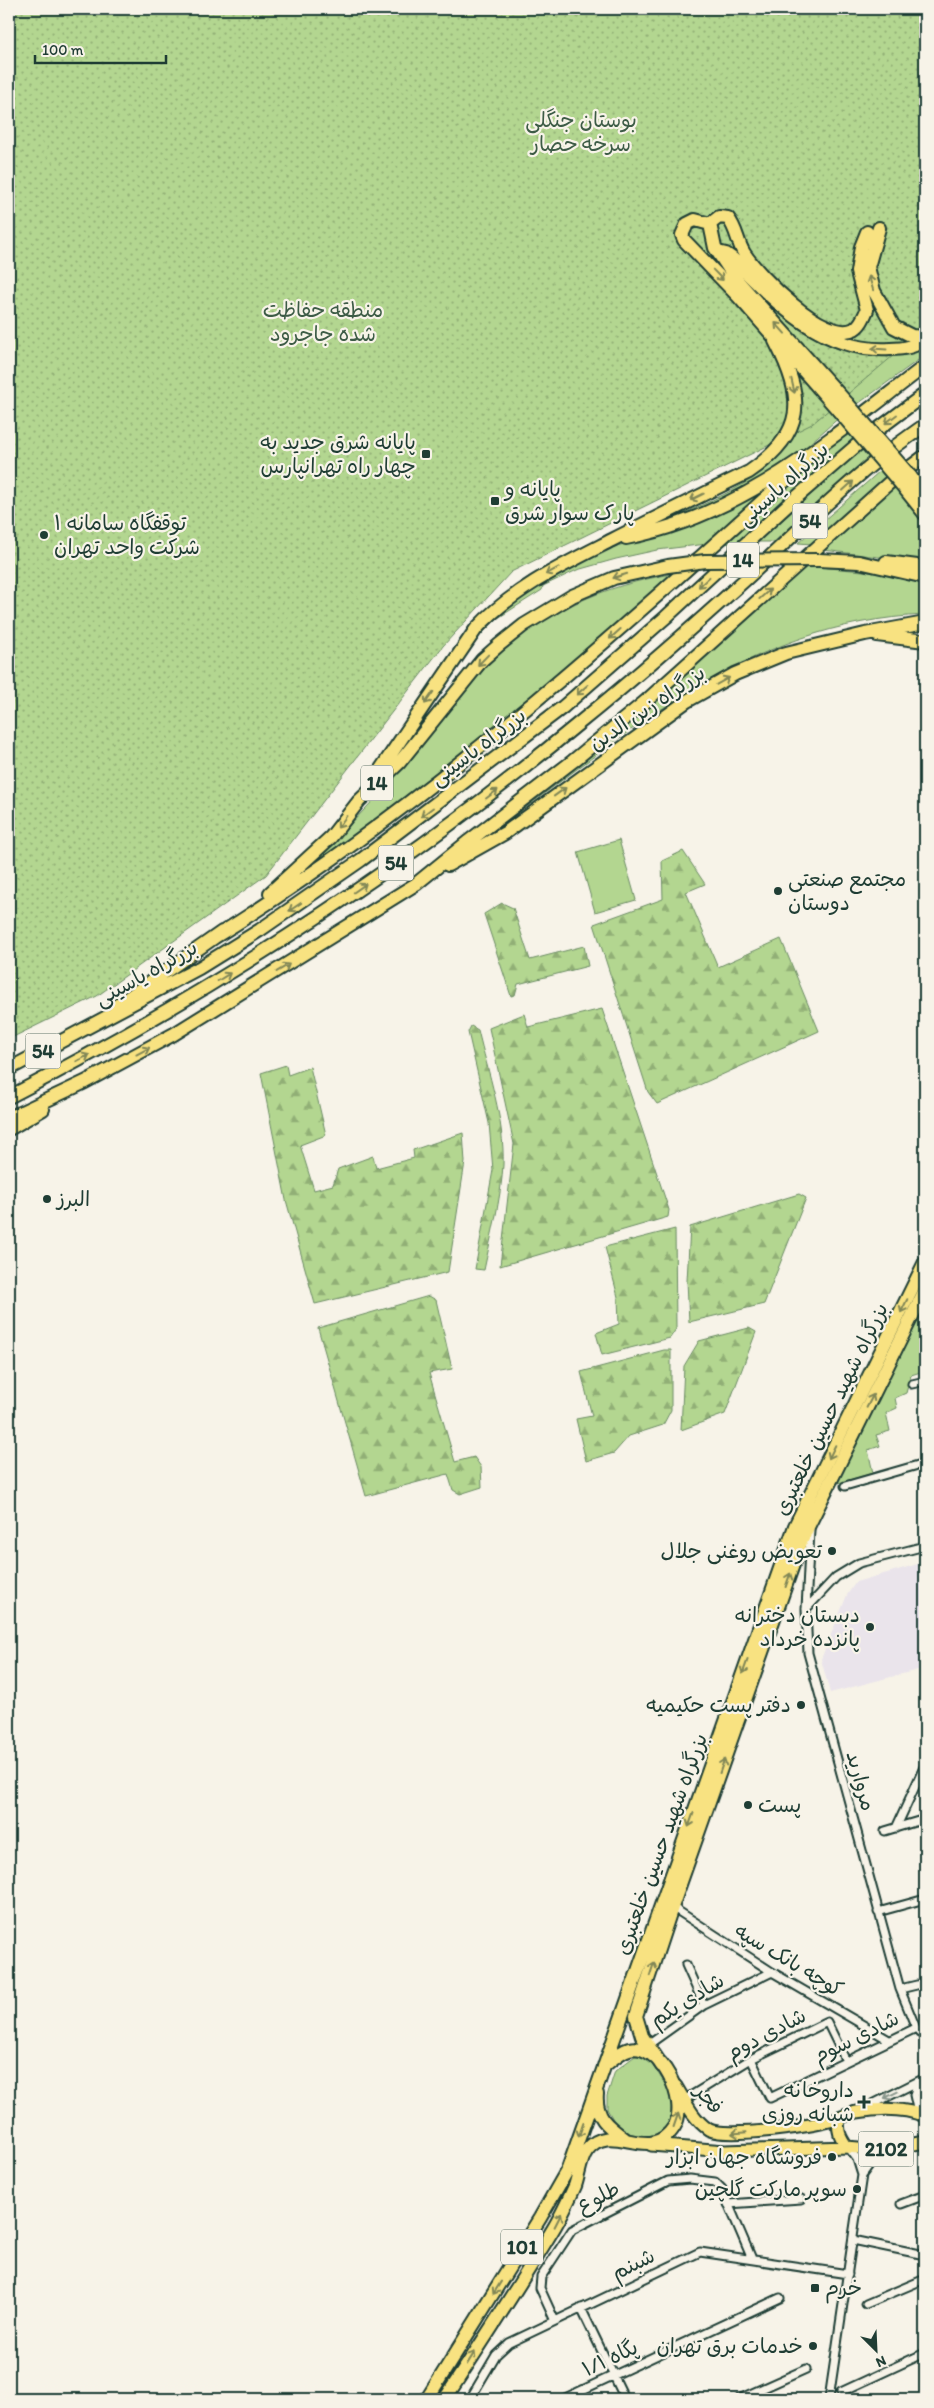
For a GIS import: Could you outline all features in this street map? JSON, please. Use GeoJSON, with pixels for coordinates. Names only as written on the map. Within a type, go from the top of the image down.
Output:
{"type":"FeatureCollection","features":[{"type":"Feature","properties":{"kind":"highway"},"geometry":{"type":"LineString","coordinates":[[710,224],[719,217],[728,218],[736,229],[743,252],[767,281],[805,313],[822,324],[841,331],[854,329],[860,324],[867,310],[857,272],[861,247],[866,232]]}},
{"type":"Feature","properties":{"kind":"highway"},"geometry":{"type":"LineString","coordinates":[[359,801],[476,629],[493,611],[514,594],[540,578],[748,472],[769,458],[785,439],[792,425],[795,394],[790,372],[775,341],[738,296],[684,240],[682,235],[687,224],[695,220],[710,224]]}},
{"type":"Feature","properties":{"kind":"highway"},"geometry":{"type":"LineString","coordinates":[[710,224],[712,238],[718,252],[735,278],[906,480],[925,514]]}},
{"type":"Feature","properties":{"kind":"highway"},"geometry":{"type":"LineString","coordinates":[[879,228],[868,267],[874,291],[894,327],[912,336],[925,338]]}},
{"type":"Feature","properties":{"kind":"highway"},"geometry":{"type":"LineString","coordinates":[[718,252],[726,254],[733,259],[796,319],[812,329],[839,341],[881,350],[910,347],[925,338]]}},
{"type":"Feature","properties":{"kind":"highway"},"geometry":{"type":"LineString","coordinates":[[775,341],[787,350],[843,406]]}},
{"type":"Feature","properties":{"kind":"highway"},"geometry":{"type":"LineString","coordinates":[[612,540],[664,529],[700,517],[760,486],[814,450],[925,366]]}},
{"type":"Feature","properties":{"kind":"highway","name":"بزرگراه یاسینی"},"geometry":{"type":"LineString","coordinates":[[9,1069],[199,968],[260,930],[361,860],[504,754],[563,707],[791,502],[857,445],[925,394]]}},
{"type":"Feature","properties":{"kind":"highway","name":"بزرگراه یاسینی"},"geometry":{"type":"LineString","coordinates":[[9,1097],[102,1048],[248,963],[345,899],[465,814],[522,771],[634,678],[873,463],[925,425]]}},
{"type":"Feature","properties":{"kind":"highway"},"geometry":{"type":"LineString","coordinates":[[215,937],[261,908],[340,853],[491,737],[587,658],[779,486],[814,450]]}},
{"type":"Feature","properties":{"kind":"highway"},"geometry":{"type":"LineString","coordinates":[[9,1118],[85,1082],[174,1034],[416,884],[608,733],[890,483],[925,456]]}},
{"type":"Feature","properties":{"kind":"highway"},"geometry":{"type":"LineString","coordinates":[[906,480],[925,495]]}},
{"type":"Feature","properties":{"kind":"highway","name":"14"},"geometry":{"type":"LineString","coordinates":[[93,1024],[129,996],[215,937],[258,904],[306,862],[331,837],[359,801],[398,763],[482,660],[524,624],[572,596],[614,578],[668,566],[705,561],[819,560],[859,562],[925,577]]}},
{"type":"Feature","properties":{"kind":"highway"},"geometry":{"type":"LineString","coordinates":[[859,562],[897,563],[925,567]]}},
{"type":"Feature","properties":{"kind":"highway","name":"بزرگراه زین الدین"},"geometry":{"type":"LineString","coordinates":[[416,884],[504,832],[638,735],[695,697],[735,674],[786,653],[865,634],[925,623]]}},
{"type":"Feature","properties":{"kind":"highway"},"geometry":{"type":"LineString","coordinates":[[865,634],[925,641]]}},
{"type":"Feature","properties":{"kind":"highway"},"geometry":{"type":"LineString","coordinates":[[9,1060],[76,1033]]}},
{"type":"Feature","properties":{"kind":"highway"},"geometry":{"type":"LineString","coordinates":[[9,1129],[85,1082]]}},
{"type":"Feature","properties":{"kind":"highway","name":"بزرگراه شهید حسین خلعتبری"},"geometry":{"type":"LineString","coordinates":[[427,2399],[540,2218],[568,2169],[795,1526],[925,1262]]}},
{"type":"Feature","properties":{"kind":"highway","name":"بزرگراه شهید حسین خلعتبری"},"geometry":{"type":"LineString","coordinates":[[662,2066],[642,2036],[636,2016],[672,1907],[799,1547],[925,1290]]}},
{"type":"Feature","properties":{"kind":"highway"},"geometry":{"type":"LineString","coordinates":[[603,2067],[621,2052],[639,2049],[646,2050],[662,2066],[673,2083],[679,2107],[678,2118],[667,2137],[651,2145]]}},
{"type":"Feature","properties":{"kind":"highway"},"geometry":{"type":"LineString","coordinates":[[597,2084],[596,2105],[598,2114],[610,2128],[626,2140]]}},
{"type":"Feature","properties":{"kind":"highway","name":"101"},"geometry":{"type":"LineString","coordinates":[[446,2399],[556,2225],[574,2187],[586,2152],[596,2141],[607,2138],[651,2145]]}},
{"type":"Feature","properties":{"kind":"main road","name":"فجر"},"geometry":{"type":"LineString","coordinates":[[673,2083],[695,2117],[709,2130],[724,2134],[780,2129],[839,2118]]}},
{"type":"Feature","properties":{"kind":"main road","name":"2102"},"geometry":{"type":"LineString","coordinates":[[839,2118],[857,2112],[889,2110],[921,2114]]}},
{"type":"Feature","properties":{"kind":"main road"},"geometry":{"type":"LineString","coordinates":[[839,2118],[838,2129],[847,2147]]}},
{"type":"Feature","properties":{"kind":"main road","name":"2102"},"geometry":{"type":"LineString","coordinates":[[847,2147],[880,2150],[925,2142]]}},
{"type":"Feature","properties":{"kind":"main road","name":"فجر"},"geometry":{"type":"LineString","coordinates":[[651,2145],[725,2151],[847,2147]]}},
{"type":"Feature","properties":{"kind":"street"},"geometry":{"type":"LineString","coordinates":[[912,1384],[925,1381]]}},
{"type":"Feature","properties":{"kind":"street"},"geometry":{"type":"LineString","coordinates":[[844,1486],[925,1464]]}},
{"type":"Feature","properties":{"kind":"street","name":"مروارید"},"geometry":{"type":"LineString","coordinates":[[810,1524],[806,1609],[808,1653],[900,1989],[916,2028],[925,2038]]}},
{"type":"Feature","properties":{"kind":"street"},"geometry":{"type":"LineString","coordinates":[[806,1609],[836,1577],[859,1563],[925,1546]]}},
{"type":"Feature","properties":{"kind":"street"},"geometry":{"type":"LineString","coordinates":[[896,1828],[925,1765]]}},
{"type":"Feature","properties":{"kind":"street"},"geometry":{"type":"LineString","coordinates":[[884,1831],[925,1819]]}},
{"type":"Feature","properties":{"kind":"street"},"geometry":{"type":"LineString","coordinates":[[878,1912],[925,1899]]}},
{"type":"Feature","properties":{"kind":"street","name":"کوچه بانک سپه"},"geometry":{"type":"LineString","coordinates":[[672,1907],[772,1972],[889,2040]]}},
{"type":"Feature","properties":{"kind":"street"},"geometry":{"type":"LineString","coordinates":[[686,1965],[704,2005]]}},
{"type":"Feature","properties":{"kind":"street","name":"شادی یکم"},"geometry":{"type":"LineString","coordinates":[[648,2045],[704,2005],[772,1972]]}},
{"type":"Feature","properties":{"kind":"street"},"geometry":{"type":"LineString","coordinates":[[900,1989],[925,1982]]}},
{"type":"Feature","properties":{"kind":"street","name":"شادی دوم"},"geometry":{"type":"LineString","coordinates":[[684,2100],[751,2059],[827,2022],[846,2061]]}},
{"type":"Feature","properties":{"kind":"street","name":"شادی سوم"},"geometry":{"type":"LineString","coordinates":[[751,2059],[770,2098],[916,2028]]}},
{"type":"Feature","properties":{"kind":"street"},"geometry":{"type":"LineString","coordinates":[[857,2112],[925,2079]]}},
{"type":"Feature","properties":{"kind":"street"},"geometry":{"type":"LineString","coordinates":[[921,2114],[914,2095],[916,2088],[925,2079]]}},
{"type":"Feature","properties":{"kind":"street"},"geometry":{"type":"LineString","coordinates":[[829,2399],[862,2175],[857,2159],[847,2147]]}},
{"type":"Feature","properties":{"kind":"street"},"geometry":{"type":"LineString","coordinates":[[862,2175],[880,2150]]}},
{"type":"Feature","properties":{"kind":"street","name":"طلوع"},"geometry":{"type":"LineString","coordinates":[[556,2321],[540,2288],[541,2277],[572,2230],[668,2181],[690,2179],[715,2182],[722,2189],[752,2259]]}},
{"type":"Feature","properties":{"kind":"street"},"geometry":{"type":"LineString","coordinates":[[901,2204],[925,2195]]}},
{"type":"Feature","properties":{"kind":"street"},"geometry":{"type":"LineString","coordinates":[[728,2204],[801,2199]]}},
{"type":"Feature","properties":{"kind":"street"},"geometry":{"type":"LineString","coordinates":[[853,2240],[925,2255]]}},
{"type":"Feature","properties":{"kind":"street","name":"شبنم"},"geometry":{"type":"LineString","coordinates":[[470,2399],[496,2355],[509,2343],[700,2252],[848,2274]]}},
{"type":"Feature","properties":{"kind":"street"},"geometry":{"type":"LineString","coordinates":[[866,2304],[925,2279]]}},
{"type":"Feature","properties":{"kind":"street","name":"پگاه ۱/۱"},"geometry":{"type":"LineString","coordinates":[[563,2399],[780,2298]]}},
{"type":"Feature","properties":{"kind":"street"},"geometry":{"type":"LineString","coordinates":[[581,2308],[625,2399]]}},
{"type":"Feature","properties":{"kind":"street"},"geometry":{"type":"LineString","coordinates":[[841,2392],[925,2353]]}},
{"type":"Feature","properties":{"kind":"street"},"geometry":{"type":"LineString","coordinates":[[739,2399],[806,2369]]}},
{"type":"Feature","properties":{"kind":"shaded area","name":"دبستان دخترانه پانزده خرداد"},"geometry":{"type":"Polygon","coordinates":[[[925,1562],[925,1668],[830,1693],[821,1659],[847,1595],[856,1582],[925,1562]]]}},
{"type":"Feature","properties":{"kind":"green space","name":"منطقه حفاظت شده جاجرود"},"geometry":{"type":"Polygon","coordinates":[[[9,9],[925,9],[925,329],[812,424],[511,572],[443,646],[266,875],[97,996],[9,1039],[9,9]]]}},
{"type":"Feature","properties":{"kind":"green space"},"geometry":{"type":"Polygon","coordinates":[[[707,242],[925,340],[925,355],[855,406],[707,242]]]}},
{"type":"Feature","properties":{"kind":"green space"},"geometry":{"type":"Polygon","coordinates":[[[799,391],[841,416],[794,457],[736,497],[648,529],[723,495],[743,484],[776,460],[788,441],[799,391]]]}},
{"type":"Feature","properties":{"kind":"green space"},"geometry":{"type":"Polygon","coordinates":[[[846,430],[854,439],[738,543],[719,544],[846,430]]]}},
{"type":"Feature","properties":{"kind":"green space"},"geometry":{"type":"Polygon","coordinates":[[[862,449],[868,457],[774,542],[758,542],[862,449]]]}},
{"type":"Feature","properties":{"kind":"green space"},"geometry":{"type":"Polygon","coordinates":[[[880,471],[886,478],[812,544],[798,543],[880,471]]]}},
{"type":"Feature","properties":{"kind":"green space"},"geometry":{"type":"Polygon","coordinates":[[[780,478],[707,544],[657,550],[577,570],[543,586],[542,590],[498,618],[466,649],[478,633],[516,596],[605,550],[642,538],[780,478]]]}},
{"type":"Feature","properties":{"kind":"green space"},"geometry":{"type":"Polygon","coordinates":[[[897,485],[925,521],[925,563],[824,550],[897,485]]]}},
{"type":"Feature","properties":{"kind":"green space"},"geometry":{"type":"Polygon","coordinates":[[[807,566],[863,571],[925,582],[925,615],[861,622],[801,638],[745,661],[692,690],[641,723],[490,834],[662,695],[807,566]]]}},
{"type":"Feature","properties":{"kind":"green space"},"geometry":{"type":"Polygon","coordinates":[[[677,573],[485,733],[287,886],[385,788],[474,680],[506,648],[528,631],[573,604],[623,585],[677,573]]]}},
{"type":"Feature","properties":{"kind":"green space"},"geometry":{"type":"Polygon","coordinates":[[[619,840],[636,900],[595,912],[578,852],[619,840]]]}},
{"type":"Feature","properties":{"kind":"green space"},"geometry":{"type":"Polygon","coordinates":[[[683,851],[705,884],[686,892],[718,967],[781,939],[819,1031],[657,1104],[648,1092],[594,924],[663,899],[662,861],[683,851]]]}},
{"type":"Feature","properties":{"kind":"green space"},"geometry":{"type":"Polygon","coordinates":[[[502,903],[513,908],[530,960],[584,946],[588,966],[518,984],[515,995],[511,996],[484,914],[502,903]]]}},
{"type":"Feature","properties":{"kind":"green space"},"geometry":{"type":"Polygon","coordinates":[[[602,1009],[669,1210],[668,1217],[500,1266],[514,1144],[489,1028],[524,1014],[528,1027],[602,1009]]]}},
{"type":"Feature","properties":{"kind":"green space"},"geometry":{"type":"Polygon","coordinates":[[[471,1026],[478,1030],[499,1114],[503,1148],[500,1191],[484,1270],[475,1269],[493,1170],[489,1123],[468,1032],[471,1026]]]}},
{"type":"Feature","properties":{"kind":"green space"},"geometry":{"type":"Polygon","coordinates":[[[286,1065],[288,1075],[310,1067],[326,1135],[300,1145],[314,1190],[333,1185],[338,1169],[373,1156],[376,1168],[414,1158],[413,1150],[463,1133],[465,1162],[448,1272],[315,1304],[286,1200],[261,1073],[286,1065]]]}},
{"type":"Feature","properties":{"kind":"green space"},"geometry":{"type":"Polygon","coordinates":[[[799,1194],[806,1198],[764,1304],[689,1322],[687,1281],[690,1227],[799,1194]]]}},
{"type":"Feature","properties":{"kind":"green space"},"geometry":{"type":"Polygon","coordinates":[[[675,1229],[676,1329],[670,1338],[602,1355],[596,1333],[619,1324],[618,1297],[605,1247],[675,1229]]]}},
{"type":"Feature","properties":{"kind":"green space"},"geometry":{"type":"Polygon","coordinates":[[[429,1296],[436,1300],[452,1369],[429,1373],[455,1462],[474,1457],[481,1467],[482,1487],[460,1494],[453,1490],[448,1474],[366,1496],[318,1328],[429,1296]]]}},
{"type":"Feature","properties":{"kind":"green space"},"geometry":{"type":"Polygon","coordinates":[[[925,1299],[925,1350],[920,1352],[924,1371],[911,1375],[906,1393],[895,1398],[897,1408],[886,1413],[890,1431],[876,1435],[880,1446],[868,1450],[873,1473],[835,1484],[925,1299]]]}},
{"type":"Feature","properties":{"kind":"green space"},"geometry":{"type":"Polygon","coordinates":[[[749,1328],[756,1332],[725,1414],[681,1430],[684,1366],[699,1341],[749,1328]]]}},
{"type":"Feature","properties":{"kind":"green space"},"geometry":{"type":"Polygon","coordinates":[[[664,1350],[671,1350],[671,1410],[663,1425],[629,1436],[614,1453],[586,1461],[576,1419],[592,1416],[581,1372],[664,1350]]]}},
{"type":"Feature","properties":{"kind":"green space"},"geometry":{"type":"Polygon","coordinates":[[[635,2056],[646,2056],[668,2090],[670,2098],[671,2107],[667,2130],[646,2137],[620,2131],[607,2109],[607,2096],[615,2071],[635,2056]]]}},
{"type":"Feature","properties":{"kind":"place","name":"پایانه شرق جدید به چهار راه تهرانپارس"},"geometry":{"type":"Point","coordinates":[426,454]}},
{"type":"Feature","properties":{"kind":"place","name":"پایانه و پارک‌ سوار شرق"},"geometry":{"type":"Point","coordinates":[495,501]}},
{"type":"Feature","properties":{"kind":"place","name":"توقفگاه سامانه ۱ شرکت واحد تهران"},"geometry":{"type":"Point","coordinates":[44,535]}},
{"type":"Feature","properties":{"kind":"place","name":"مجتمع صنعتی دوستان"},"geometry":{"type":"Point","coordinates":[778,891]}},
{"type":"Feature","properties":{"kind":"place","name":"البرز"},"geometry":{"type":"Point","coordinates":[47,1199]}},
{"type":"Feature","properties":{"kind":"place","name":"تعویض روغنی جلال"},"geometry":{"type":"Point","coordinates":[832,1551]}},
{"type":"Feature","properties":{"kind":"place","name":"دبستان دخترانه پانزده خرداد"},"geometry":{"type":"Point","coordinates":[870,1627]}},
{"type":"Feature","properties":{"kind":"place","name":"دفتر پست حکیمیه"},"geometry":{"type":"Point","coordinates":[801,1705]}},
{"type":"Feature","properties":{"kind":"place","name":"پست"},"geometry":{"type":"Point","coordinates":[748,1805]}},
{"type":"Feature","properties":{"kind":"place","name":"داروخانه شبانه روزی"},"geometry":{"type":"Point","coordinates":[864,2102]}},
{"type":"Feature","properties":{"kind":"place","name":"فروشگاه جهان ابزار"},"geometry":{"type":"Point","coordinates":[832,2157]}},
{"type":"Feature","properties":{"kind":"place","name":"سوپر مارکت گلچین"},"geometry":{"type":"Point","coordinates":[857,2189]}},
{"type":"Feature","properties":{"kind":"place","name":"خرم"},"geometry":{"type":"Point","coordinates":[815,2288]}},
{"type":"Feature","properties":{"kind":"place","name":"خدمات برق تهران"},"geometry":{"type":"Point","coordinates":[813,2346]}},
{"type":"Feature","properties":{"kind":"park label","name":"بوستان جنگلی سرخه حصار"},"geometry":{"type":"Point","coordinates":[581,132]}}]}
